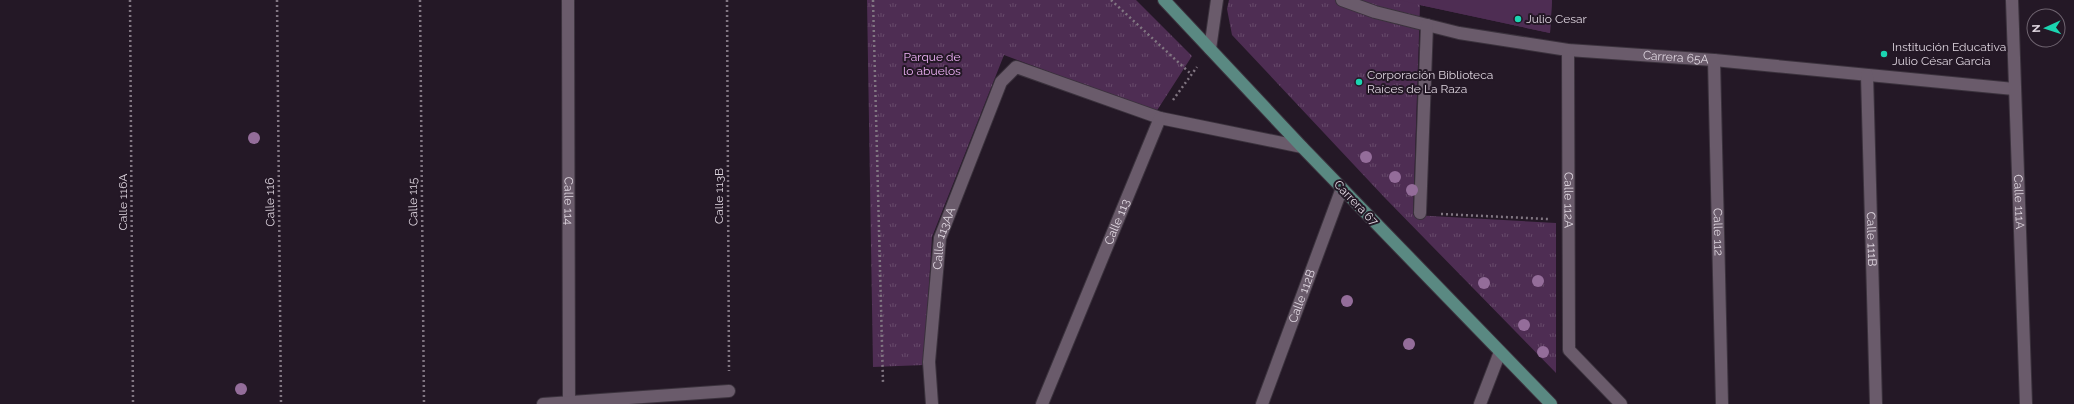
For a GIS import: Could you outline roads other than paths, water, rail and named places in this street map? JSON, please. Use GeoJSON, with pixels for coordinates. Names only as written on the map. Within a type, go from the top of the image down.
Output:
{"type":"FeatureCollection","features":[{"type":"Feature","properties":{"kind":"main road","name":"Carrera 67"},"geometry":{"type":"LineString","coordinates":[[1164,0],[1302,147],[1551,404]]}},
{"type":"Feature","properties":{"kind":"street","name":"Calle 114"},"geometry":{"type":"LineString","coordinates":[[568,0],[569,403]]}},
{"type":"Feature","properties":{"kind":"street"},"geometry":{"type":"LineString","coordinates":[[1210,48],[1217,0]]}},
{"type":"Feature","properties":{"kind":"street","name":"Carrera 65A"},"geometry":{"type":"LineString","coordinates":[[1342,0],[1375,12],[1459,33],[1568,50],[1714,60],[2014,89]]}},
{"type":"Feature","properties":{"kind":"street","name":"Calle 111A"},"geometry":{"type":"LineString","coordinates":[[2012,0],[2026,404]]}},
{"type":"Feature","properties":{"kind":"street"},"geometry":{"type":"LineString","coordinates":[[1420,213],[1427,25]]}},
{"type":"Feature","properties":{"kind":"street","name":"Calle 112A"},"geometry":{"type":"LineString","coordinates":[[1568,50],[1569,350],[1621,404]]}},
{"type":"Feature","properties":{"kind":"street","name":"Calle 112"},"geometry":{"type":"LineString","coordinates":[[1714,60],[1722,404]]}},
{"type":"Feature","properties":{"kind":"street","name":"Calle 113AA"},"geometry":{"type":"LineString","coordinates":[[932,404],[929,362],[940,238],[1001,82],[1016,67],[1160,118]]}},
{"type":"Feature","properties":{"kind":"street","name":"Calle 111B"},"geometry":{"type":"LineString","coordinates":[[1867,75],[1876,404]]}},
{"type":"Feature","properties":{"kind":"street"},"geometry":{"type":"LineString","coordinates":[[1160,118],[1302,147]]}},
{"type":"Feature","properties":{"kind":"street","name":"Calle 113"},"geometry":{"type":"LineString","coordinates":[[1042,404],[1160,118]]}},
{"type":"Feature","properties":{"kind":"street","name":"Calle 112B"},"geometry":{"type":"LineString","coordinates":[[1262,404],[1342,188]]}},
{"type":"Feature","properties":{"kind":"street"},"geometry":{"type":"LineString","coordinates":[[1480,404],[1500,352]]}},
{"type":"Feature","properties":{"kind":"street"},"geometry":{"type":"LineString","coordinates":[[543,404],[730,391]]}},
{"type":"Feature","properties":{"kind":"place","name":"Julio Cesar"},"geometry":{"type":"Point","coordinates":[1518,19]}},
{"type":"Feature","properties":{"kind":"place","name":"Institución Educativa Julio César García"},"geometry":{"type":"Point","coordinates":[1884,54]}},
{"type":"Feature","properties":{"kind":"place","name":"Corporación Biblioteca Raíces de La Raza"},"geometry":{"type":"Point","coordinates":[1359,82]}},
{"type":"Feature","properties":{"kind":"park label","name":"Parque de lo abuelos"},"geometry":{"type":"Point","coordinates":[932,64]}}]}
